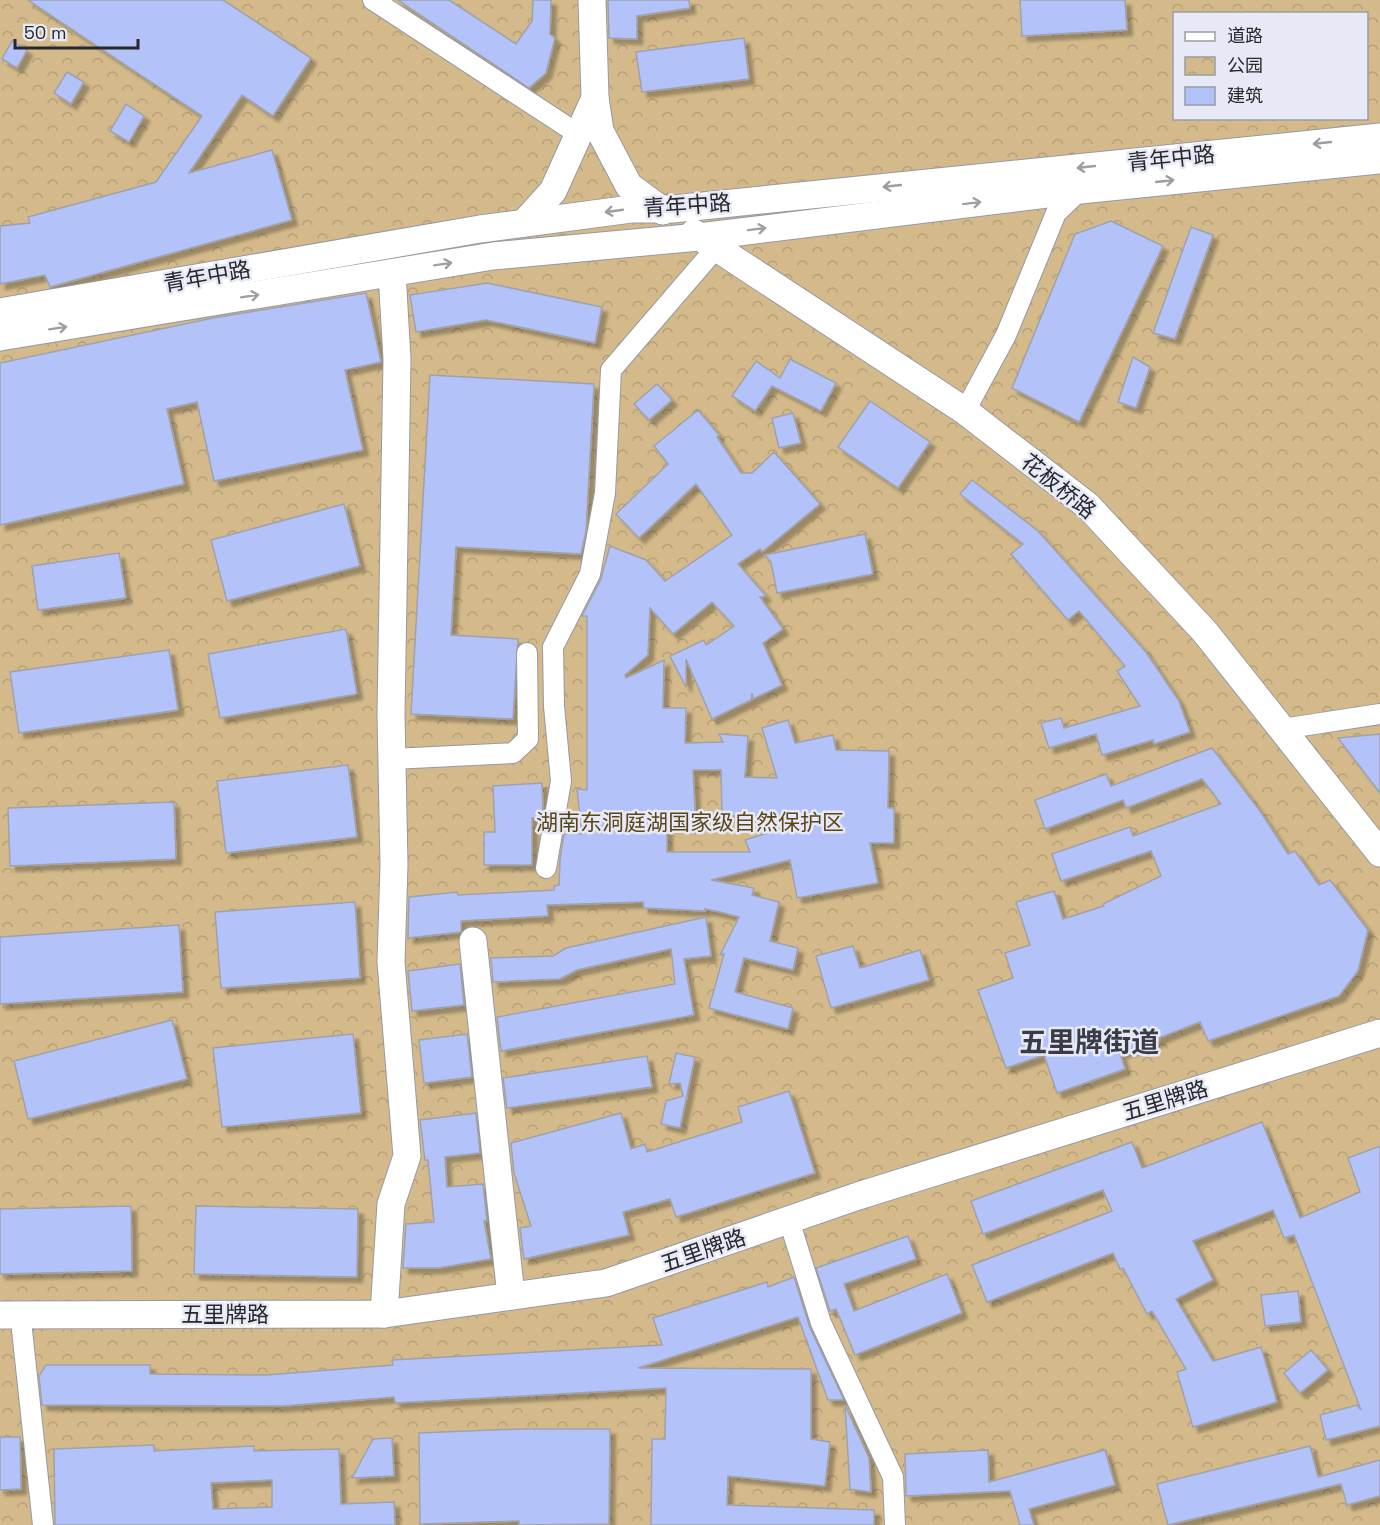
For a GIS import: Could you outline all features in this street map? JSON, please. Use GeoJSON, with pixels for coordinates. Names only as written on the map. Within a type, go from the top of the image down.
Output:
{"type":"FeatureCollection","features":[{"type":"Feature","properties":{"kind":"main road","name":"花板桥路"},"geometry":{"type":"LineString","coordinates":[[592,0],[595,98],[600,131],[629,186],[708,242],[965,411],[1088,506],[1205,632],[1380,854]]}},
{"type":"Feature","properties":{"kind":"main road"},"geometry":{"type":"LineString","coordinates":[[524,224],[553,191],[595,98]]}},
{"type":"Feature","properties":{"kind":"main road","name":"青年中路"},"geometry":{"type":"LineString","coordinates":[[0,312],[524,224],[631,209],[1380,137]]}},
{"type":"Feature","properties":{"kind":"main road","name":"青年中路"},"geometry":{"type":"LineString","coordinates":[[0,337],[493,256],[708,242],[1080,190],[1380,160]]}},
{"type":"Feature","properties":{"kind":"main road"},"geometry":{"type":"LineString","coordinates":[[384,1314],[391,1204],[407,1156],[391,962],[394,865],[392,759],[397,359],[392,273]]}},
{"type":"Feature","properties":{"kind":"main road"},"geometry":{"type":"LineString","coordinates":[[472,941],[511,1296]]}},
{"type":"Feature","properties":{"kind":"main road"},"geometry":{"type":"LineString","coordinates":[[1373,1040],[1380,1017]]}},
{"type":"Feature","properties":{"kind":"main road","name":"五里牌路"},"geometry":{"type":"LineString","coordinates":[[7,1325],[384,1314],[606,1283],[792,1227],[1373,1040]]}},
{"type":"Feature","properties":{"kind":"main road","name":"五里牌路"},"geometry":{"type":"LineString","coordinates":[[7,1325],[385,1329],[610,1297],[792,1227]]}},
{"type":"Feature","properties":{"kind":"street"},"geometry":{"type":"LineString","coordinates":[[374,0],[579,134]]}},
{"type":"Feature","properties":{"kind":"street"},"geometry":{"type":"LineString","coordinates":[[965,411],[1006,335],[1056,213],[1080,190]]}},
{"type":"Feature","properties":{"kind":"street"},"geometry":{"type":"LineString","coordinates":[[546,868],[561,780],[554,706],[553,647],[590,574],[605,493],[611,370],[708,242]]}},
{"type":"Feature","properties":{"kind":"street"},"geometry":{"type":"LineString","coordinates":[[392,759],[513,753],[528,739],[528,652]]}},
{"type":"Feature","properties":{"kind":"street"},"geometry":{"type":"LineString","coordinates":[[1282,729],[1380,714]]}},
{"type":"Feature","properties":{"kind":"street"},"geometry":{"type":"LineString","coordinates":[[792,1227],[821,1323],[893,1477],[895,1525]]}},
{"type":"Feature","properties":{"kind":"street"},"geometry":{"type":"LineString","coordinates":[[7,1325],[43,1525]]}},
{"type":"Feature","properties":{"kind":"green space","name":"湖南东洞庭湖国家级自然保护区"},"geometry":{"type":"Polygon","coordinates":[[[0,0],[1380,0],[1380,1525],[0,1525],[0,0]]]}},
{"type":"Feature","properties":{"kind":"building"},"geometry":{"type":"Polygon","coordinates":[[[28,0],[223,0],[311,58],[273,116],[242,95],[189,173],[272,150],[292,220],[50,287],[45,275],[0,284],[0,226],[30,223],[28,217],[156,182],[202,116],[28,0]]]}},
{"type":"Feature","properties":{"kind":"building"},"geometry":{"type":"Polygon","coordinates":[[[398,0],[449,0],[516,44],[532,21],[533,0],[551,0],[550,34],[555,38],[546,73],[529,88],[398,0]]]}},
{"type":"Feature","properties":{"kind":"building"},"geometry":{"type":"Polygon","coordinates":[[[608,0],[689,0],[690,8],[637,16],[637,39],[609,38],[608,0]]]}},
{"type":"Feature","properties":{"kind":"building"},"geometry":{"type":"Polygon","coordinates":[[[1020,0],[1125,0],[1127,30],[1022,36],[1020,0]]]}},
{"type":"Feature","properties":{"kind":"building"},"geometry":{"type":"Polygon","coordinates":[[[744,38],[749,79],[642,92],[636,52],[744,38]]]}},
{"type":"Feature","properties":{"kind":"building"},"geometry":{"type":"Polygon","coordinates":[[[12,41],[27,50],[17,68],[2,59],[12,41]]]}},
{"type":"Feature","properties":{"kind":"building"},"geometry":{"type":"Polygon","coordinates":[[[67,72],[84,82],[71,104],[54,93],[67,72]]]}},
{"type":"Feature","properties":{"kind":"building"},"geometry":{"type":"Polygon","coordinates":[[[126,104],[144,116],[129,142],[110,131],[126,104]]]}},
{"type":"Feature","properties":{"kind":"building"},"geometry":{"type":"Polygon","coordinates":[[[1111,221],[1163,246],[1079,422],[1012,388],[1075,234],[1111,221]]]}},
{"type":"Feature","properties":{"kind":"building"},"geometry":{"type":"Polygon","coordinates":[[[1191,227],[1213,235],[1175,339],[1153,333],[1191,227]]]}},
{"type":"Feature","properties":{"kind":"building"},"geometry":{"type":"Polygon","coordinates":[[[487,283],[602,307],[595,343],[486,320],[416,332],[410,295],[487,283]]]}},
{"type":"Feature","properties":{"kind":"building"},"geometry":{"type":"Polygon","coordinates":[[[366,293],[381,362],[345,370],[363,450],[214,481],[197,402],[167,409],[184,484],[0,525],[0,363],[213,318],[366,293]]]}},
{"type":"Feature","properties":{"kind":"building"},"geometry":{"type":"Polygon","coordinates":[[[1133,357],[1150,367],[1136,408],[1118,402],[1133,357]]]}},
{"type":"Feature","properties":{"kind":"building"},"geometry":{"type":"Polygon","coordinates":[[[790,359],[836,383],[821,411],[772,386],[755,411],[732,396],[756,361],[780,378],[790,359]]]}},
{"type":"Feature","properties":{"kind":"building"},"geometry":{"type":"Polygon","coordinates":[[[430,375],[594,384],[586,531],[581,554],[456,547],[451,635],[518,639],[513,719],[411,714],[430,375]]]}},
{"type":"Feature","properties":{"kind":"building"},"geometry":{"type":"Polygon","coordinates":[[[657,384],[672,400],[649,420],[634,404],[657,384]]]}},
{"type":"Feature","properties":{"kind":"building"},"geometry":{"type":"Polygon","coordinates":[[[870,401],[930,442],[898,488],[838,447],[870,401]]]}},
{"type":"Feature","properties":{"kind":"building"},"geometry":{"type":"Polygon","coordinates":[[[698,410],[719,435],[717,437],[741,473],[752,473],[774,452],[820,504],[762,552],[760,549],[738,564],[766,596],[760,597],[783,629],[763,643],[782,685],[753,699],[752,693],[751,700],[712,719],[686,659],[686,687],[670,656],[704,640],[706,645],[734,626],[712,602],[673,634],[650,608],[648,655],[625,675],[626,678],[664,660],[663,708],[686,708],[685,743],[723,742],[719,734],[748,736],[745,777],[777,778],[762,728],[788,720],[795,743],[833,735],[836,750],[889,751],[888,808],[894,808],[894,843],[870,843],[878,883],[797,898],[790,860],[711,880],[754,888],[752,895],[779,902],[770,941],[798,948],[793,970],[744,958],[735,992],[793,1008],[788,1029],[709,1008],[724,954],[720,955],[739,917],[720,912],[705,909],[705,911],[644,908],[643,902],[547,905],[548,916],[461,921],[461,932],[408,938],[409,897],[457,892],[458,895],[554,890],[554,886],[559,885],[564,834],[582,834],[577,789],[587,790],[587,616],[582,616],[601,579],[610,546],[646,560],[665,581],[732,535],[696,484],[639,538],[616,514],[668,464],[654,446],[698,410]],[[693,770],[696,827],[667,825],[667,852],[750,852],[745,840],[821,816],[722,816],[721,770],[693,770]]]}},
{"type":"Feature","properties":{"kind":"building"},"geometry":{"type":"Polygon","coordinates":[[[793,413],[801,443],[779,448],[772,418],[793,413]]]}},
{"type":"Feature","properties":{"kind":"building"},"geometry":{"type":"Polygon","coordinates":[[[972,480],[1038,531],[1146,652],[1179,701],[1190,732],[1154,744],[1153,740],[1102,755],[1096,734],[1049,748],[1041,723],[1061,718],[1064,728],[1140,706],[1117,671],[1125,666],[1079,611],[1068,620],[1011,554],[1023,544],[960,494],[972,480]]]}},
{"type":"Feature","properties":{"kind":"building"},"geometry":{"type":"Polygon","coordinates":[[[344,504],[360,566],[227,601],[211,540],[344,504]]]}},
{"type":"Feature","properties":{"kind":"building"},"geometry":{"type":"Polygon","coordinates":[[[865,534],[873,574],[777,593],[771,562],[765,555],[865,534]]]}},
{"type":"Feature","properties":{"kind":"building"},"geometry":{"type":"Polygon","coordinates":[[[119,553],[126,598],[38,610],[32,566],[119,553]]]}},
{"type":"Feature","properties":{"kind":"building"},"geometry":{"type":"Polygon","coordinates":[[[346,629],[357,694],[220,718],[208,654],[346,629]]]}},
{"type":"Feature","properties":{"kind":"building"},"geometry":{"type":"Polygon","coordinates":[[[169,650],[178,710],[19,733],[10,672],[169,650]]]}},
{"type":"Feature","properties":{"kind":"building"},"geometry":{"type":"Polygon","coordinates":[[[1380,734],[1380,793],[1338,738],[1380,734]]]}},
{"type":"Feature","properties":{"kind":"building"},"geometry":{"type":"Polygon","coordinates":[[[1212,748],[1260,811],[1288,854],[1295,851],[1319,885],[1330,880],[1368,930],[1358,971],[1339,996],[1208,1041],[1200,1022],[1159,1038],[1160,1040],[1120,1053],[1125,1069],[1057,1093],[1044,1055],[1006,1068],[978,990],[1013,978],[1005,953],[1030,945],[1016,902],[1054,891],[1063,919],[1104,906],[1103,904],[1161,876],[1151,851],[1061,881],[1052,854],[1130,827],[1133,836],[1221,804],[1202,779],[1126,808],[1123,800],[1045,829],[1035,800],[1106,774],[1111,786],[1212,748]]]}},
{"type":"Feature","properties":{"kind":"building"},"geometry":{"type":"Polygon","coordinates":[[[348,765],[357,837],[226,853],[217,781],[348,765]]]}},
{"type":"Feature","properties":{"kind":"building"},"geometry":{"type":"Polygon","coordinates":[[[542,783],[543,818],[532,818],[532,865],[484,865],[484,832],[495,832],[493,786],[542,783]]]}},
{"type":"Feature","properties":{"kind":"building"},"geometry":{"type":"Polygon","coordinates":[[[174,802],[176,859],[10,866],[8,808],[174,802]]]}},
{"type":"Feature","properties":{"kind":"building"},"geometry":{"type":"Polygon","coordinates":[[[355,902],[360,978],[221,988],[215,912],[355,902]]]}},
{"type":"Feature","properties":{"kind":"building"},"geometry":{"type":"Polygon","coordinates":[[[706,917],[711,956],[684,959],[694,1015],[501,1051],[497,1017],[675,984],[671,949],[577,970],[560,979],[493,982],[491,958],[553,956],[566,948],[706,917]]]}},
{"type":"Feature","properties":{"kind":"building"},"geometry":{"type":"Polygon","coordinates":[[[179,925],[183,992],[0,1004],[0,937],[179,925]]]}},
{"type":"Feature","properties":{"kind":"building"},"geometry":{"type":"Polygon","coordinates":[[[853,946],[860,968],[920,950],[929,980],[831,1008],[816,956],[853,946]]]}},
{"type":"Feature","properties":{"kind":"building"},"geometry":{"type":"Polygon","coordinates":[[[460,964],[464,1005],[412,1011],[408,971],[460,964]]]}},
{"type":"Feature","properties":{"kind":"building"},"geometry":{"type":"Polygon","coordinates":[[[172,1020],[187,1079],[28,1119],[14,1061],[172,1020]]]}},
{"type":"Feature","properties":{"kind":"building"},"geometry":{"type":"Polygon","coordinates":[[[353,1034],[361,1113],[222,1127],[213,1048],[353,1034]]]}},
{"type":"Feature","properties":{"kind":"building"},"geometry":{"type":"Polygon","coordinates":[[[467,1034],[472,1077],[424,1083],[419,1040],[467,1034]]]}},
{"type":"Feature","properties":{"kind":"building"},"geometry":{"type":"Polygon","coordinates":[[[676,1053],[695,1057],[680,1128],[661,1124],[666,1101],[683,1096],[680,1083],[669,1084],[676,1053]]]}},
{"type":"Feature","properties":{"kind":"building"},"geometry":{"type":"Polygon","coordinates":[[[647,1056],[652,1087],[507,1108],[503,1078],[647,1056]]]}},
{"type":"Feature","properties":{"kind":"building"},"geometry":{"type":"Polygon","coordinates":[[[789,1091],[815,1173],[676,1217],[670,1199],[623,1212],[629,1235],[524,1259],[520,1228],[531,1226],[514,1173],[511,1143],[621,1113],[631,1149],[645,1144],[647,1152],[742,1122],[738,1107],[789,1091]]]}},
{"type":"Feature","properties":{"kind":"building"},"geometry":{"type":"Polygon","coordinates":[[[476,1113],[480,1153],[445,1157],[447,1187],[483,1184],[487,1221],[484,1221],[491,1259],[438,1268],[403,1268],[406,1224],[434,1222],[428,1160],[425,1160],[420,1120],[476,1113]]]}},
{"type":"Feature","properties":{"kind":"building"},"geometry":{"type":"Polygon","coordinates":[[[1262,1122],[1300,1218],[1360,1192],[1348,1158],[1380,1146],[1380,1426],[1326,1440],[1320,1415],[1357,1405],[1361,1410],[1294,1235],[1284,1238],[1273,1210],[1193,1241],[1213,1280],[1176,1299],[1213,1361],[1261,1347],[1277,1402],[1193,1427],[1177,1372],[1186,1369],[1152,1311],[1147,1314],[1113,1253],[987,1302],[972,1265],[1112,1211],[1103,1190],[983,1234],[971,1201],[1132,1142],[1142,1168],[1262,1122]]]}},
{"type":"Feature","properties":{"kind":"building"},"geometry":{"type":"Polygon","coordinates":[[[131,1206],[132,1271],[0,1274],[0,1209],[131,1206]]]}},
{"type":"Feature","properties":{"kind":"building"},"geometry":{"type":"Polygon","coordinates":[[[196,1206],[358,1209],[357,1277],[194,1274],[196,1206]]]}},
{"type":"Feature","properties":{"kind":"building"},"geometry":{"type":"Polygon","coordinates":[[[908,1236],[916,1259],[844,1284],[854,1311],[947,1274],[962,1313],[855,1355],[836,1309],[830,1311],[816,1268],[908,1236]]]}},
{"type":"Feature","properties":{"kind":"building"},"geometry":{"type":"Polygon","coordinates":[[[794,1277],[810,1328],[844,1400],[828,1400],[798,1317],[638,1368],[811,1369],[811,1439],[830,1442],[825,1486],[728,1476],[727,1505],[874,1510],[874,1525],[651,1525],[652,1439],[665,1439],[666,1388],[395,1403],[394,1397],[283,1406],[42,1405],[39,1376],[46,1365],[150,1365],[150,1374],[266,1375],[393,1365],[392,1360],[662,1345],[653,1318],[767,1282],[768,1287],[794,1277]]]}},
{"type":"Feature","properties":{"kind":"building"},"geometry":{"type":"Polygon","coordinates":[[[1298,1291],[1301,1322],[1265,1326],[1261,1295],[1298,1291]]]}},
{"type":"Feature","properties":{"kind":"building"},"geometry":{"type":"Polygon","coordinates":[[[1311,1350],[1328,1370],[1300,1393],[1284,1373],[1311,1350]]]}},
{"type":"Feature","properties":{"kind":"building"},"geometry":{"type":"Polygon","coordinates":[[[845,1405],[869,1458],[871,1492],[850,1489],[845,1405]]]}},
{"type":"Feature","properties":{"kind":"building"},"geometry":{"type":"Polygon","coordinates":[[[520,1429],[610,1429],[609,1524],[519,1525],[519,1521],[420,1524],[419,1433],[520,1429]]]}},
{"type":"Feature","properties":{"kind":"building"},"geometry":{"type":"Polygon","coordinates":[[[0,1437],[20,1437],[21,1489],[0,1490],[0,1437]]]}},
{"type":"Feature","properties":{"kind":"building"},"geometry":{"type":"Polygon","coordinates":[[[392,1438],[394,1476],[352,1478],[373,1439],[392,1438]]]}},
{"type":"Feature","properties":{"kind":"building"},"geometry":{"type":"Polygon","coordinates":[[[154,1445],[154,1451],[254,1446],[254,1451],[339,1449],[341,1504],[394,1502],[395,1525],[55,1525],[54,1449],[154,1445]],[[272,1480],[211,1483],[213,1509],[272,1507],[272,1480]]]}},
{"type":"Feature","properties":{"kind":"building"},"geometry":{"type":"Polygon","coordinates":[[[1310,1446],[1318,1477],[1380,1460],[1380,1496],[1347,1505],[1341,1484],[1168,1525],[1157,1484],[1310,1446]]]}},
{"type":"Feature","properties":{"kind":"building"},"geometry":{"type":"Polygon","coordinates":[[[988,1450],[989,1482],[1105,1450],[1115,1485],[1029,1509],[1034,1525],[1020,1525],[1010,1491],[906,1496],[905,1454],[988,1450]]]}},
{"type":"Feature","properties":{"kind":"district","name":"五里牌街道"},"geometry":{"type":"Point","coordinates":[1089,1042]}}]}
